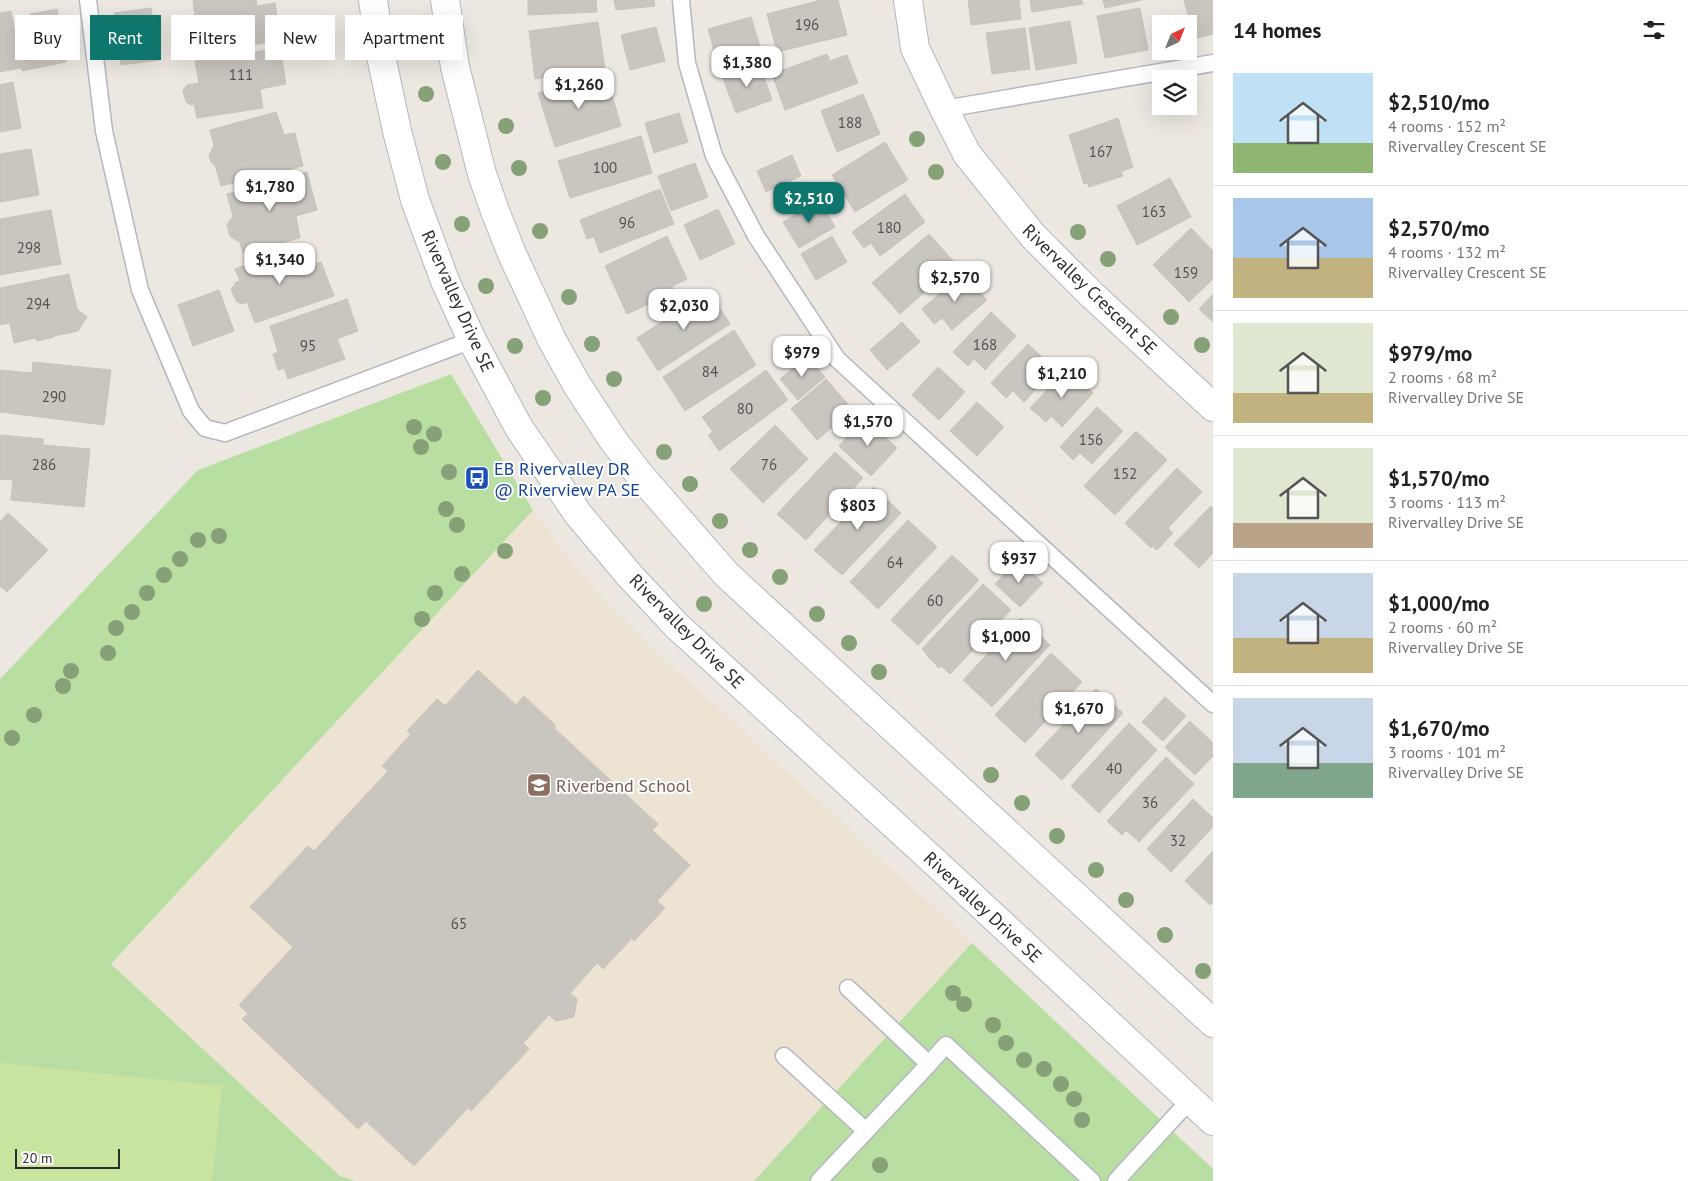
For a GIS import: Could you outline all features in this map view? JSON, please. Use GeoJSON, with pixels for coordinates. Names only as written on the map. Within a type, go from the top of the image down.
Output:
{"type":"FeatureCollection","features":[{"type":"Feature","properties":{"kind":"street","name":"Rivervalley Drive SE"},"geometry":{"type":"LineString","coordinates":[[373,0],[385,75],[397,131],[415,200],[445,281],[472,340],[519,428],[578,514],[630,576],[677,626],[1213,1121]]}},
{"type":"Feature","properties":{"kind":"street"},"geometry":{"type":"LineString","coordinates":[[445,0],[455,67],[482,174],[498,220],[526,286],[552,340],[577,385],[613,440],[726,574],[1213,1024]]}},
{"type":"Feature","properties":{"kind":"street","name":"Rivervalley Crescent SE"},"geometry":{"type":"LineString","coordinates":[[908,0],[915,48],[967,154],[1033,236],[1092,295],[1213,407]]}},
{"type":"Feature","properties":{"kind":"lane"},"geometry":{"type":"LineString","coordinates":[[88,0],[104,131],[140,290],[191,411],[205,428],[225,433],[472,340]]}},
{"type":"Feature","properties":{"kind":"lane"},"geometry":{"type":"LineString","coordinates":[[681,0],[687,62],[714,156],[756,236],[837,359],[1213,704]]}},
{"type":"Feature","properties":{"kind":"lane"},"geometry":{"type":"LineString","coordinates":[[944,109],[1213,63]]}},
{"type":"Feature","properties":{"kind":"lane"},"geometry":{"type":"LineString","coordinates":[[848,988],[929,1064]]}},
{"type":"Feature","properties":{"kind":"lane"},"geometry":{"type":"LineString","coordinates":[[819,1181],[946,1045],[1092,1181]]}},
{"type":"Feature","properties":{"kind":"lane"},"geometry":{"type":"LineString","coordinates":[[784,1056],[866,1131]]}},
{"type":"Feature","properties":{"kind":"lane"},"geometry":{"type":"LineString","coordinates":[[1116,1181],[1190,1100]]}},
{"type":"Feature","properties":{"kind":"shaded area","name":"Riverbend School"},"geometry":{"type":"Polygon","coordinates":[[[533,510],[570,561],[631,628],[972,943],[754,1181],[355,1181],[340,1177],[111,965],[533,510]]]}},
{"type":"Feature","properties":{"kind":"green space"},"geometry":{"type":"Polygon","coordinates":[[[451,374],[533,510],[111,964],[340,1176],[355,1181],[0,1181],[0,679],[198,470],[451,374]]]}},
{"type":"Feature","properties":{"kind":"green space"},"geometry":{"type":"Polygon","coordinates":[[[972,943],[1213,1169],[1213,1181],[754,1181],[972,943]]]}},
{"type":"Feature","properties":{"kind":"green space"},"geometry":{"type":"Polygon","coordinates":[[[0,1063],[222,1086],[212,1181],[0,1181],[0,1063]]]}},
{"type":"Feature","properties":{"kind":"building"},"geometry":{"type":"Polygon","coordinates":[[[193,0],[256,0],[257,6],[275,3],[277,15],[265,15],[265,43],[255,44],[255,15],[195,15],[193,0]]]}},
{"type":"Feature","properties":{"kind":"building"},"geometry":{"type":"Polygon","coordinates":[[[528,0],[596,0],[597,12],[528,15],[528,0]]]}},
{"type":"Feature","properties":{"kind":"building"},"geometry":{"type":"Polygon","coordinates":[[[614,0],[654,0],[655,6],[616,10],[614,0]]]}},
{"type":"Feature","properties":{"kind":"building"},"geometry":{"type":"Polygon","coordinates":[[[821,0],[838,0],[847,35],[777,52],[767,14],[821,0]]]}},
{"type":"Feature","properties":{"kind":"building"},"geometry":{"type":"Polygon","coordinates":[[[968,0],[1019,0],[1021,19],[971,25],[968,0]]]}},
{"type":"Feature","properties":{"kind":"building"},"geometry":{"type":"Polygon","coordinates":[[[1030,0],[1082,0],[1083,4],[1032,12],[1030,0]]]}},
{"type":"Feature","properties":{"kind":"building"},"geometry":{"type":"Polygon","coordinates":[[[1103,0],[1142,0],[1105,8],[1103,0]]]}},
{"type":"Feature","properties":{"kind":"building"},"geometry":{"type":"Polygon","coordinates":[[[1184,0],[1213,0],[1213,34],[1198,38],[1198,15],[1188,15],[1184,0]]]}},
{"type":"Feature","properties":{"kind":"building"},"geometry":{"type":"Polygon","coordinates":[[[151,8],[152,15],[114,15],[114,13],[151,8]]]}},
{"type":"Feature","properties":{"kind":"building"},"geometry":{"type":"Polygon","coordinates":[[[1140,8],[1148,50],[1105,58],[1097,16],[1140,8]]]}},
{"type":"Feature","properties":{"kind":"building"},"geometry":{"type":"Polygon","coordinates":[[[57,9],[58,15],[30,15],[57,9]]]}},
{"type":"Feature","properties":{"kind":"building"},"geometry":{"type":"Polygon","coordinates":[[[11,11],[15,34],[15,60],[20,60],[21,68],[0,72],[0,13],[11,11]]]}},
{"type":"Feature","properties":{"kind":"building"},"geometry":{"type":"Polygon","coordinates":[[[751,17],[763,56],[719,68],[708,29],[751,17]]]}},
{"type":"Feature","properties":{"kind":"building"},"geometry":{"type":"Polygon","coordinates":[[[1070,21],[1077,63],[1036,70],[1029,28],[1070,21]]]}},
{"type":"Feature","properties":{"kind":"building"},"geometry":{"type":"Polygon","coordinates":[[[598,22],[605,69],[535,79],[529,31],[598,22]]]}},
{"type":"Feature","properties":{"kind":"building"},"geometry":{"type":"Polygon","coordinates":[[[656,27],[665,61],[630,70],[621,35],[656,27]]]}},
{"type":"Feature","properties":{"kind":"building"},"geometry":{"type":"Polygon","coordinates":[[[1025,28],[1030,69],[992,74],[986,33],[1025,28]]]}},
{"type":"Feature","properties":{"kind":"building"},"geometry":{"type":"Polygon","coordinates":[[[265,50],[265,60],[282,60],[286,84],[260,89],[263,108],[197,118],[194,104],[191,105],[186,102],[183,90],[187,85],[199,83],[195,61],[255,60],[255,52],[265,50]]]}},
{"type":"Feature","properties":{"kind":"building"},"geometry":{"type":"Polygon","coordinates":[[[827,54],[830,61],[847,55],[858,83],[785,110],[772,74],[827,54]]]}},
{"type":"Feature","properties":{"kind":"building"},"geometry":{"type":"Polygon","coordinates":[[[20,60],[66,60],[66,62],[22,71],[20,60]]]}},
{"type":"Feature","properties":{"kind":"building"},"geometry":{"type":"Polygon","coordinates":[[[120,60],[159,60],[121,65],[120,60]]]}},
{"type":"Feature","properties":{"kind":"building"},"geometry":{"type":"Polygon","coordinates":[[[759,62],[772,100],[736,113],[722,76],[759,62]]]}},
{"type":"Feature","properties":{"kind":"building"},"geometry":{"type":"Polygon","coordinates":[[[591,77],[593,83],[607,79],[621,126],[555,147],[538,93],[591,77]]]}},
{"type":"Feature","properties":{"kind":"building"},"geometry":{"type":"Polygon","coordinates":[[[13,82],[21,128],[0,132],[0,85],[13,82]]]}},
{"type":"Feature","properties":{"kind":"building"},"geometry":{"type":"Polygon","coordinates":[[[863,94],[880,134],[837,152],[821,111],[863,94]]]}},
{"type":"Feature","properties":{"kind":"building"},"geometry":{"type":"Polygon","coordinates":[[[276,112],[284,135],[295,133],[303,166],[221,186],[215,165],[211,162],[209,155],[214,146],[210,130],[276,112]]]}},
{"type":"Feature","properties":{"kind":"building"},"geometry":{"type":"Polygon","coordinates":[[[679,113],[688,142],[654,153],[645,123],[679,113]]]}},
{"type":"Feature","properties":{"kind":"building"},"geometry":{"type":"Polygon","coordinates":[[[1118,118],[1133,167],[1121,172],[1123,176],[1089,187],[1087,183],[1084,184],[1069,135],[1118,118]]]}},
{"type":"Feature","properties":{"kind":"building"},"geometry":{"type":"Polygon","coordinates":[[[641,136],[652,173],[570,198],[558,161],[641,136]]]}},
{"type":"Feature","properties":{"kind":"building"},"geometry":{"type":"Polygon","coordinates":[[[885,142],[908,180],[855,212],[832,175],[885,142]]]}},
{"type":"Feature","properties":{"kind":"building"},"geometry":{"type":"Polygon","coordinates":[[[31,149],[39,195],[0,202],[0,154],[31,149]]]}},
{"type":"Feature","properties":{"kind":"building"},"geometry":{"type":"Polygon","coordinates":[[[792,155],[801,176],[766,192],[757,171],[792,155]]]}},
{"type":"Feature","properties":{"kind":"building"},"geometry":{"type":"Polygon","coordinates":[[[695,163],[708,197],[671,211],[658,176],[695,163]]]}},
{"type":"Feature","properties":{"kind":"building"},"geometry":{"type":"Polygon","coordinates":[[[307,172],[317,210],[296,216],[300,238],[243,253],[239,240],[237,241],[230,236],[227,225],[233,216],[227,194],[307,172]]]}},
{"type":"Feature","properties":{"kind":"building"},"geometry":{"type":"Polygon","coordinates":[[[1170,178],[1191,217],[1137,245],[1117,206],[1170,178]]]}},
{"type":"Feature","properties":{"kind":"building"},"geometry":{"type":"Polygon","coordinates":[[[660,189],[674,224],[600,253],[594,237],[587,239],[580,220],[660,189]]]}},
{"type":"Feature","properties":{"kind":"building"},"geometry":{"type":"Polygon","coordinates":[[[905,194],[925,222],[880,256],[871,243],[864,248],[852,232],[905,194]]]}},
{"type":"Feature","properties":{"kind":"building"},"geometry":{"type":"Polygon","coordinates":[[[820,200],[835,227],[799,248],[783,222],[820,200]]]}},
{"type":"Feature","properties":{"kind":"building"},"geometry":{"type":"Polygon","coordinates":[[[718,209],[735,244],[700,260],[684,225],[718,209]]]}},
{"type":"Feature","properties":{"kind":"building"},"geometry":{"type":"Polygon","coordinates":[[[51,210],[61,264],[0,275],[0,219],[51,210]]]}},
{"type":"Feature","properties":{"kind":"building"},"geometry":{"type":"Polygon","coordinates":[[[1191,228],[1213,251],[1213,279],[1189,302],[1153,265],[1191,228]]]}},
{"type":"Feature","properties":{"kind":"building"},"geometry":{"type":"Polygon","coordinates":[[[929,234],[956,264],[900,314],[872,283],[929,234]]]}},
{"type":"Feature","properties":{"kind":"building"},"geometry":{"type":"Polygon","coordinates":[[[667,236],[687,279],[672,286],[675,292],[627,314],[605,266],[667,236]]]}},
{"type":"Feature","properties":{"kind":"building"},"geometry":{"type":"Polygon","coordinates":[[[832,236],[847,262],[816,280],[801,254],[832,236]]]}},
{"type":"Feature","properties":{"kind":"building"},"geometry":{"type":"Polygon","coordinates":[[[294,248],[303,268],[321,262],[334,296],[255,323],[247,302],[242,304],[237,302],[231,290],[236,282],[240,281],[235,269],[294,248]]]}},
{"type":"Feature","properties":{"kind":"building"},"geometry":{"type":"Polygon","coordinates":[[[963,273],[987,300],[952,330],[942,318],[934,324],[922,309],[963,273]]]}},
{"type":"Feature","properties":{"kind":"building"},"geometry":{"type":"Polygon","coordinates":[[[69,274],[77,309],[87,317],[78,331],[37,341],[36,338],[14,343],[10,323],[0,325],[0,288],[69,274]]]}},
{"type":"Feature","properties":{"kind":"building"},"geometry":{"type":"Polygon","coordinates":[[[219,290],[234,331],[193,346],[178,305],[219,290]]]}},
{"type":"Feature","properties":{"kind":"building"},"geometry":{"type":"Polygon","coordinates":[[[709,291],[730,324],[658,371],[637,338],[709,291]]]}},
{"type":"Feature","properties":{"kind":"building"},"geometry":{"type":"Polygon","coordinates":[[[1213,294],[1213,322],[1199,309],[1213,294]]]}},
{"type":"Feature","properties":{"kind":"building"},"geometry":{"type":"Polygon","coordinates":[[[347,299],[358,331],[337,339],[345,359],[288,379],[284,368],[278,370],[273,354],[278,352],[270,326],[347,299]]]}},
{"type":"Feature","properties":{"kind":"building"},"geometry":{"type":"Polygon","coordinates":[[[991,312],[1016,336],[985,370],[974,359],[968,366],[953,352],[991,312]]]}},
{"type":"Feature","properties":{"kind":"building"},"geometry":{"type":"Polygon","coordinates":[[[902,322],[920,342],[887,370],[870,350],[902,322]]]}},
{"type":"Feature","properties":{"kind":"building"},"geometry":{"type":"Polygon","coordinates":[[[734,330],[756,365],[685,411],[663,377],[734,330]]]}},
{"type":"Feature","properties":{"kind":"building"},"geometry":{"type":"Polygon","coordinates":[[[1028,344],[1055,369],[1024,402],[1013,391],[1006,398],[991,383],[1028,344]]]}},
{"type":"Feature","properties":{"kind":"building"},"geometry":{"type":"Polygon","coordinates":[[[807,356],[825,377],[798,400],[780,379],[807,356]]]}},
{"type":"Feature","properties":{"kind":"building"},"geometry":{"type":"Polygon","coordinates":[[[33,362],[111,370],[104,425],[0,412],[0,370],[32,373],[33,362]]]}},
{"type":"Feature","properties":{"kind":"building"},"geometry":{"type":"Polygon","coordinates":[[[938,367],[965,392],[939,420],[912,395],[938,367]]]}},
{"type":"Feature","properties":{"kind":"building"},"geometry":{"type":"Polygon","coordinates":[[[1067,369],[1093,393],[1062,427],[1051,416],[1046,422],[1030,408],[1067,369]]]}},
{"type":"Feature","properties":{"kind":"building"},"geometry":{"type":"Polygon","coordinates":[[[766,370],[788,400],[719,451],[708,435],[713,432],[702,417],[766,370]]]}},
{"type":"Feature","properties":{"kind":"building"},"geometry":{"type":"Polygon","coordinates":[[[826,379],[853,410],[817,440],[791,409],[826,379]]]}},
{"type":"Feature","properties":{"kind":"building"},"geometry":{"type":"Polygon","coordinates":[[[977,402],[1004,427],[977,456],[950,431],[977,402]]]}},
{"type":"Feature","properties":{"kind":"building"},"geometry":{"type":"Polygon","coordinates":[[[1097,407],[1123,431],[1092,464],[1080,453],[1073,460],[1060,447],[1097,407]]]}},
{"type":"Feature","properties":{"kind":"building"},"geometry":{"type":"Polygon","coordinates":[[[864,418],[897,448],[871,476],[839,446],[864,418]]]}},
{"type":"Feature","properties":{"kind":"building"},"geometry":{"type":"Polygon","coordinates":[[[775,425],[808,459],[763,503],[730,469],[775,425]]]}},
{"type":"Feature","properties":{"kind":"building"},"geometry":{"type":"Polygon","coordinates":[[[1136,431],[1167,460],[1115,515],[1084,486],[1136,431]]]}},
{"type":"Feature","properties":{"kind":"building"},"geometry":{"type":"Polygon","coordinates":[[[0,435],[43,439],[43,445],[90,449],[84,507],[11,500],[13,480],[0,479],[0,435]]]}},
{"type":"Feature","properties":{"kind":"building"},"geometry":{"type":"Polygon","coordinates":[[[835,452],[863,478],[806,540],[777,514],[835,452]]]}},
{"type":"Feature","properties":{"kind":"building"},"geometry":{"type":"Polygon","coordinates":[[[1177,468],[1202,492],[1168,528],[1173,533],[1157,550],[1152,546],[1151,548],[1125,523],[1177,468]]]}},
{"type":"Feature","properties":{"kind":"building"},"geometry":{"type":"Polygon","coordinates":[[[874,487],[901,513],[842,575],[814,550],[874,487]]]}},
{"type":"Feature","properties":{"kind":"building"},"geometry":{"type":"Polygon","coordinates":[[[1211,506],[1213,508],[1213,553],[1199,568],[1174,544],[1211,506]]]}},
{"type":"Feature","properties":{"kind":"building"},"geometry":{"type":"Polygon","coordinates":[[[8,513],[48,550],[7,592],[0,586],[0,522],[8,513]]]}},
{"type":"Feature","properties":{"kind":"building"},"geometry":{"type":"Polygon","coordinates":[[[908,520],[937,547],[878,609],[850,582],[908,520]]]}},
{"type":"Feature","properties":{"kind":"building"},"geometry":{"type":"Polygon","coordinates":[[[952,555],[979,580],[918,645],[891,620],[952,555]]]}},
{"type":"Feature","properties":{"kind":"building"},"geometry":{"type":"Polygon","coordinates":[[[1018,560],[1043,583],[1020,607],[995,584],[1018,560]]]}},
{"type":"Feature","properties":{"kind":"building"},"geometry":{"type":"Polygon","coordinates":[[[983,584],[1011,610],[950,674],[941,666],[939,668],[922,649],[983,584]]]}},
{"type":"Feature","properties":{"kind":"building"},"geometry":{"type":"Polygon","coordinates":[[[1021,618],[1050,645],[992,707],[963,680],[1021,618]]]}},
{"type":"Feature","properties":{"kind":"building"},"geometry":{"type":"Polygon","coordinates":[[[1051,653],[1082,682],[1025,743],[995,715],[1051,653]]]}},
{"type":"Feature","properties":{"kind":"building"},"geometry":{"type":"Polygon","coordinates":[[[478,670],[516,705],[524,696],[556,726],[554,728],[658,824],[652,830],[690,865],[657,901],[665,908],[634,941],[632,938],[603,969],[597,963],[570,993],[577,999],[574,1017],[556,1021],[549,1015],[523,1043],[529,1049],[471,1111],[468,1108],[414,1166],[366,1121],[358,1129],[242,1019],[248,1014],[239,1005],[293,947],[250,907],[308,846],[314,851],[388,771],[382,766],[411,734],[407,731],[437,699],[445,706],[478,670]]]}},
{"type":"Feature","properties":{"kind":"building"},"geometry":{"type":"Polygon","coordinates":[[[1096,689],[1123,713],[1062,780],[1035,755],[1096,689]]]}},
{"type":"Feature","properties":{"kind":"building"},"geometry":{"type":"Polygon","coordinates":[[[1165,697],[1186,716],[1163,741],[1142,722],[1165,697]]]}},
{"type":"Feature","properties":{"kind":"building"},"geometry":{"type":"Polygon","coordinates":[[[1190,721],[1213,743],[1213,756],[1195,775],[1165,747],[1190,721]]]}},
{"type":"Feature","properties":{"kind":"building"},"geometry":{"type":"Polygon","coordinates":[[[1129,723],[1157,750],[1099,813],[1071,786],[1129,723]]]}},
{"type":"Feature","properties":{"kind":"building"},"geometry":{"type":"Polygon","coordinates":[[[1166,757],[1194,784],[1139,842],[1126,830],[1122,835],[1107,821],[1166,757]]]}},
{"type":"Feature","properties":{"kind":"building"},"geometry":{"type":"Polygon","coordinates":[[[1193,799],[1213,818],[1213,827],[1171,872],[1147,849],[1193,799]]]}},
{"type":"Feature","properties":{"kind":"building"},"geometry":{"type":"Polygon","coordinates":[[[1213,851],[1213,902],[1210,905],[1185,881],[1213,851]]]}},
{"type":"Feature","properties":{"kind":"place","name":"EB Rivervalley DR @ Riverview PA SE"},"geometry":{"type":"Point","coordinates":[477,478]}},
{"type":"Feature","properties":{"kind":"place","name":"Riverbend School"},"geometry":{"type":"Point","coordinates":[539,785]}}]}
